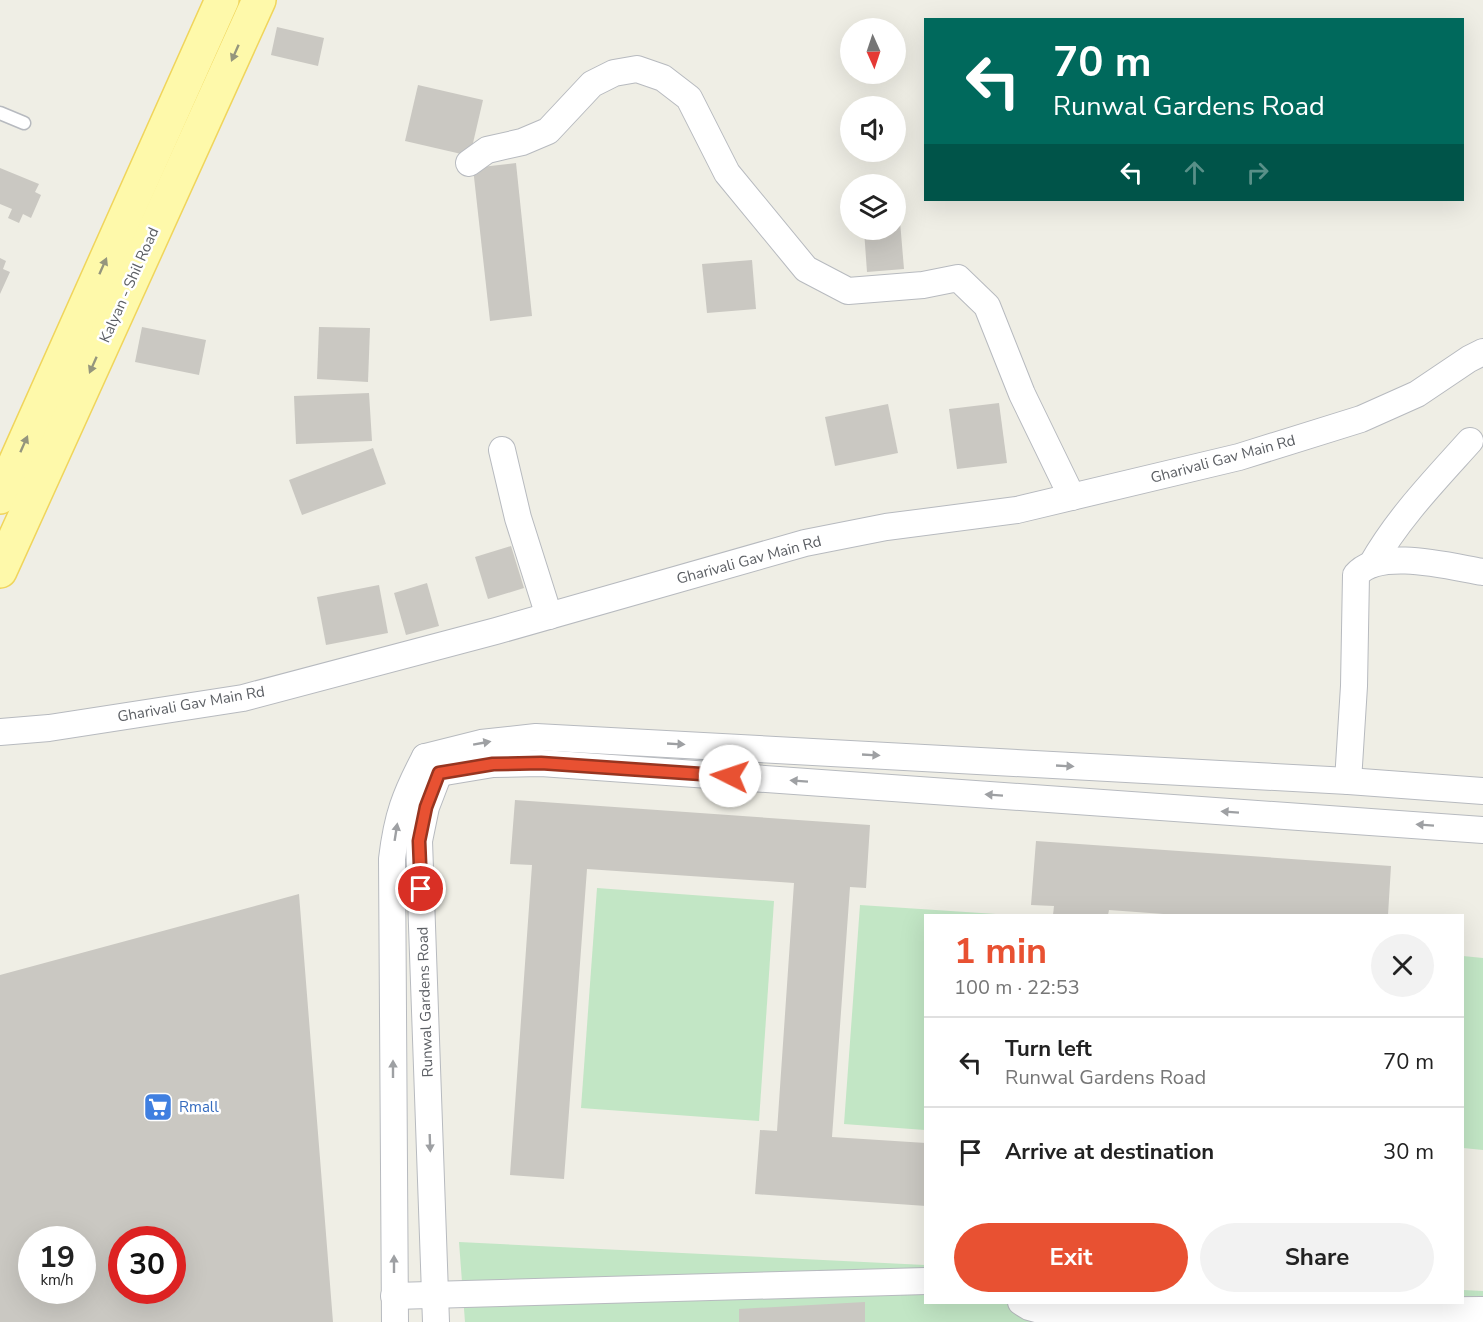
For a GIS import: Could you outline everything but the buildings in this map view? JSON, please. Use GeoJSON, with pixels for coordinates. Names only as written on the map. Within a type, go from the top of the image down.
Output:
{"type":"FeatureCollection","features":[{"type":"Feature","properties":{"kind":"main road","name":"Kalyan - Shil Road"},"geometry":{"type":"LineString","coordinates":[[0,498],[222,0]]}},
{"type":"Feature","properties":{"kind":"main road","name":"Kalyan - Shil Road"},"geometry":{"type":"LineString","coordinates":[[0,571],[259,0]]}},
{"type":"Feature","properties":{"kind":"street"},"geometry":{"type":"LineString","coordinates":[[469,163],[487,150],[522,142],[548,131],[592,84],[614,73],[637,69],[663,78],[689,98],[727,173],[806,269],[848,291],[923,285],[958,278],[987,306],[1022,394],[1072,497]]}},
{"type":"Feature","properties":{"kind":"street","name":"Gharivali Gav Main Rd"},"geometry":{"type":"LineString","coordinates":[[0,732],[49,728],[243,698],[549,616],[805,543],[886,527],[1017,510],[1239,457],[1361,419],[1417,394],[1468,359],[1483,352]]}},
{"type":"Feature","properties":{"kind":"street"},"geometry":{"type":"LineString","coordinates":[[1372,564],[1385,541],[1419,498],[1470,441]]}},
{"type":"Feature","properties":{"kind":"street"},"geometry":{"type":"LineString","coordinates":[[502,450],[518,518],[549,616]]}},
{"type":"Feature","properties":{"kind":"street"},"geometry":{"type":"LineString","coordinates":[[1348,781],[1354,686],[1356,575],[1372,564],[1392,561],[1424,561],[1483,572]]}},
{"type":"Feature","properties":{"kind":"street"},"geometry":{"type":"LineString","coordinates":[[432,765],[481,743],[536,737],[1348,781],[1483,791]]}},
{"type":"Feature","properties":{"kind":"street"},"geometry":{"type":"LineString","coordinates":[[432,765],[541,763],[1483,830]]}},
{"type":"Feature","properties":{"kind":"street","name":"Runwal Gardens Road"},"geometry":{"type":"LineString","coordinates":[[432,765],[419,841],[436,1322]]}},
{"type":"Feature","properties":{"kind":"street","name":"Runwal Gardens Road"},"geometry":{"type":"LineString","coordinates":[[395,1322],[392,859],[396,827],[407,792],[432,765]]}},
{"type":"Feature","properties":{"kind":"street"},"geometry":{"type":"LineString","coordinates":[[394,1296],[924,1281]]}},
{"type":"Feature","properties":{"kind":"street"},"geometry":{"type":"LineString","coordinates":[[1024,1304],[1051,1313],[1483,1310]]}},
{"type":"Feature","properties":{"kind":"lane"},"geometry":{"type":"LineString","coordinates":[[0,113],[24,123]]}},
{"type":"Feature","properties":{"kind":"green space"},"geometry":{"type":"Polygon","coordinates":[[[597,888],[774,901],[759,1121],[581,1108],[597,888]]]}},
{"type":"Feature","properties":{"kind":"green space"},"geometry":{"type":"Polygon","coordinates":[[[860,905],[996,914],[924,914],[924,1130],[844,1124],[860,905]]]}},
{"type":"Feature","properties":{"kind":"green space"},"geometry":{"type":"Polygon","coordinates":[[[1464,956],[1483,958],[1483,1150],[1464,1148],[1464,956]]]}},
{"type":"Feature","properties":{"kind":"green space"},"geometry":{"type":"Polygon","coordinates":[[[459,1242],[924,1265],[924,1304],[1464,1304],[1464,1290],[1483,1291],[1483,1322],[465,1322],[459,1242]]]}},
{"type":"Feature","properties":{"kind":"place","name":"Rmall"},"geometry":{"type":"Point","coordinates":[158,1107]}},
{"type":"Feature","properties":{"kind":"route"},"geometry":{"type":"LineString","coordinates":[[421,889],[419,841],[426,807],[439,773],[493,764],[541,763],[730,776]]}}]}
